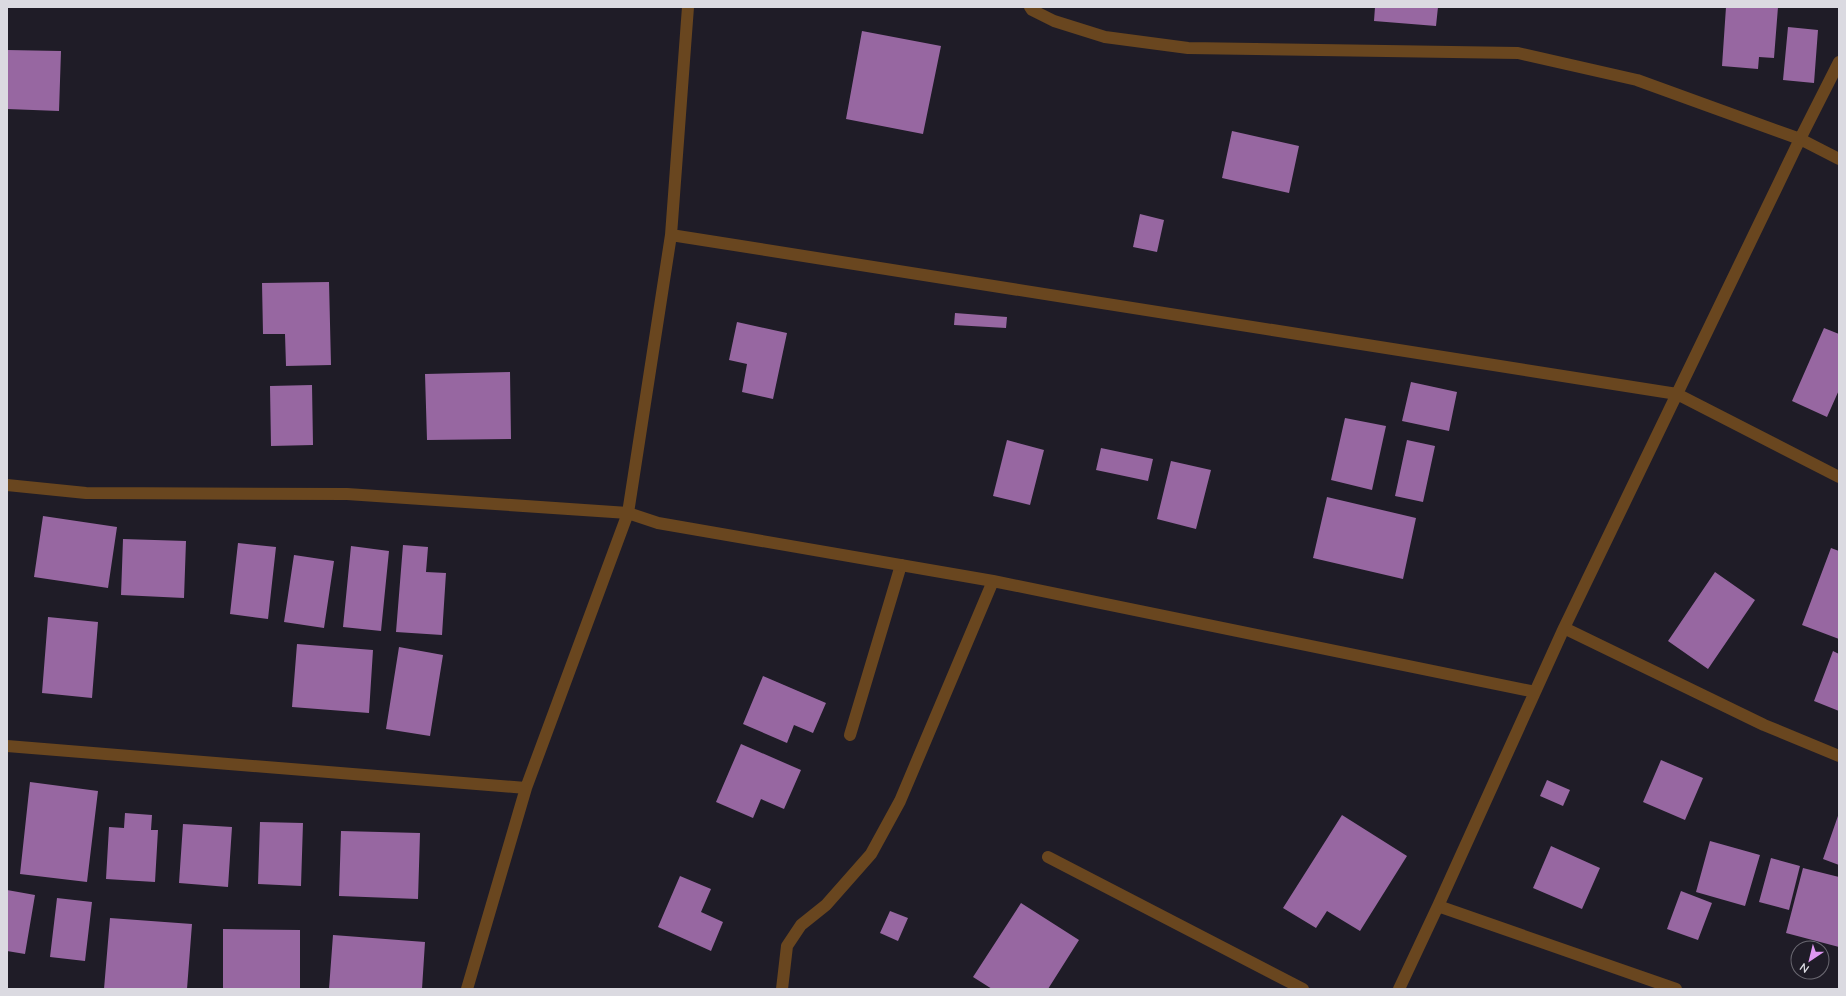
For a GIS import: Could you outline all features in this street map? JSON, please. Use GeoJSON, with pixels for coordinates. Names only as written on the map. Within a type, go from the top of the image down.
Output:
{"type":"FeatureCollection","features":[{"type":"Feature","properties":{"kind":"street"},"geometry":{"type":"LineString","coordinates":[[467,989],[526,788],[628,513],[671,235],[688,7]]}},
{"type":"Feature","properties":{"kind":"street"},"geometry":{"type":"LineString","coordinates":[[1030,7],[1032,10],[1054,21],[1105,37],[1188,48],[1518,53],[1638,80],[1800,139],[1839,159]]}},
{"type":"Feature","properties":{"kind":"street"},"geometry":{"type":"LineString","coordinates":[[1399,989],[1564,628],[1800,139],[1839,62]]}},
{"type":"Feature","properties":{"kind":"street"},"geometry":{"type":"LineString","coordinates":[[671,235],[1678,394],[1839,477]]}},
{"type":"Feature","properties":{"kind":"street"},"geometry":{"type":"LineString","coordinates":[[7,485],[86,493],[347,494],[628,513],[658,523],[993,580],[1535,692]]}},
{"type":"Feature","properties":{"kind":"street"},"geometry":{"type":"LineString","coordinates":[[850,736],[901,565]]}},
{"type":"Feature","properties":{"kind":"street"},"geometry":{"type":"LineString","coordinates":[[782,989],[787,946],[801,925],[826,905],[871,854],[900,801],[993,580]]}},
{"type":"Feature","properties":{"kind":"street"},"geometry":{"type":"LineString","coordinates":[[1564,628],[1764,725],[1839,756]]}},
{"type":"Feature","properties":{"kind":"street"},"geometry":{"type":"LineString","coordinates":[[7,746],[526,788]]}},
{"type":"Feature","properties":{"kind":"street"},"geometry":{"type":"LineString","coordinates":[[1048,857],[1303,989]]}},
{"type":"Feature","properties":{"kind":"street"},"geometry":{"type":"LineString","coordinates":[[1438,906],[1676,989]]}},
{"type":"Feature","properties":{"kind":"building"},"geometry":{"type":"Polygon","coordinates":[[[1375,7],[1438,7],[1436,26],[1374,21],[1375,7]]]}},
{"type":"Feature","properties":{"kind":"building"},"geometry":{"type":"Polygon","coordinates":[[[1726,7],[1778,7],[1774,58],[1759,57],[1758,69],[1722,66],[1726,7]]]}},
{"type":"Feature","properties":{"kind":"building"},"geometry":{"type":"Polygon","coordinates":[[[1788,27],[1818,30],[1814,83],[1783,80],[1788,27]]]}},
{"type":"Feature","properties":{"kind":"building"},"geometry":{"type":"Polygon","coordinates":[[[862,31],[941,46],[923,134],[846,119],[862,31]]]}},
{"type":"Feature","properties":{"kind":"building"},"geometry":{"type":"Polygon","coordinates":[[[7,50],[61,51],[59,111],[7,109],[7,50]]]}},
{"type":"Feature","properties":{"kind":"building"},"geometry":{"type":"Polygon","coordinates":[[[1232,131],[1299,146],[1289,193],[1222,178],[1232,131]]]}},
{"type":"Feature","properties":{"kind":"building"},"geometry":{"type":"Polygon","coordinates":[[[1140,214],[1164,220],[1157,252],[1133,247],[1140,214]]]}},
{"type":"Feature","properties":{"kind":"building"},"geometry":{"type":"Polygon","coordinates":[[[329,282],[331,365],[286,366],[285,334],[263,334],[262,283],[329,282]]]}},
{"type":"Feature","properties":{"kind":"building"},"geometry":{"type":"Polygon","coordinates":[[[955,313],[1007,317],[1006,328],[954,325],[955,313]]]}},
{"type":"Feature","properties":{"kind":"building"},"geometry":{"type":"Polygon","coordinates":[[[737,322],[787,333],[773,399],[742,392],[747,364],[729,360],[737,322]]]}},
{"type":"Feature","properties":{"kind":"building"},"geometry":{"type":"Polygon","coordinates":[[[1824,328],[1839,334],[1839,390],[1827,417],[1792,401],[1824,328]]]}},
{"type":"Feature","properties":{"kind":"building"},"geometry":{"type":"Polygon","coordinates":[[[510,372],[511,439],[427,440],[425,374],[510,372]]]}},
{"type":"Feature","properties":{"kind":"building"},"geometry":{"type":"Polygon","coordinates":[[[1411,382],[1457,392],[1449,431],[1402,421],[1411,382]]]}},
{"type":"Feature","properties":{"kind":"building"},"geometry":{"type":"Polygon","coordinates":[[[312,385],[313,445],[271,446],[270,386],[312,385]]]}},
{"type":"Feature","properties":{"kind":"building"},"geometry":{"type":"Polygon","coordinates":[[[1345,418],[1386,426],[1372,490],[1331,480],[1345,418]]]}},
{"type":"Feature","properties":{"kind":"building"},"geometry":{"type":"Polygon","coordinates":[[[1007,440],[1044,450],[1030,505],[993,496],[1007,440]]]}},
{"type":"Feature","properties":{"kind":"building"},"geometry":{"type":"Polygon","coordinates":[[[1407,440],[1435,446],[1423,502],[1395,496],[1407,440]]]}},
{"type":"Feature","properties":{"kind":"building"},"geometry":{"type":"Polygon","coordinates":[[[1101,448],[1153,459],[1148,481],[1096,470],[1101,448]]]}},
{"type":"Feature","properties":{"kind":"building"},"geometry":{"type":"Polygon","coordinates":[[[1171,461],[1211,470],[1196,529],[1157,519],[1171,461]]]}},
{"type":"Feature","properties":{"kind":"building"},"geometry":{"type":"Polygon","coordinates":[[[1327,497],[1416,518],[1403,579],[1313,558],[1327,497]]]}},
{"type":"Feature","properties":{"kind":"building"},"geometry":{"type":"Polygon","coordinates":[[[43,516],[117,527],[108,588],[34,577],[43,516]]]}},
{"type":"Feature","properties":{"kind":"building"},"geometry":{"type":"Polygon","coordinates":[[[123,539],[186,541],[184,598],[121,595],[123,539]]]}},
{"type":"Feature","properties":{"kind":"building"},"geometry":{"type":"Polygon","coordinates":[[[238,543],[276,547],[268,619],[230,614],[238,543]]]}},
{"type":"Feature","properties":{"kind":"building"},"geometry":{"type":"Polygon","coordinates":[[[403,545],[428,547],[426,572],[446,573],[442,635],[396,632],[403,545]]]}},
{"type":"Feature","properties":{"kind":"building"},"geometry":{"type":"Polygon","coordinates":[[[351,546],[389,551],[381,631],[343,627],[351,546]]]}},
{"type":"Feature","properties":{"kind":"building"},"geometry":{"type":"Polygon","coordinates":[[[1831,548],[1839,551],[1839,639],[1802,625],[1831,548]]]}},
{"type":"Feature","properties":{"kind":"building"},"geometry":{"type":"Polygon","coordinates":[[[294,555],[334,561],[324,628],[284,622],[294,555]]]}},
{"type":"Feature","properties":{"kind":"building"},"geometry":{"type":"Polygon","coordinates":[[[1715,572],[1755,600],[1708,669],[1668,641],[1715,572]]]}},
{"type":"Feature","properties":{"kind":"building"},"geometry":{"type":"Polygon","coordinates":[[[48,617],[98,622],[92,698],[42,693],[48,617]]]}},
{"type":"Feature","properties":{"kind":"building"},"geometry":{"type":"Polygon","coordinates":[[[297,644],[373,650],[369,713],[292,707],[297,644]]]}},
{"type":"Feature","properties":{"kind":"building"},"geometry":{"type":"Polygon","coordinates":[[[399,647],[443,655],[430,736],[386,729],[399,647]]]}},
{"type":"Feature","properties":{"kind":"building"},"geometry":{"type":"Polygon","coordinates":[[[1833,651],[1839,654],[1839,711],[1814,701],[1833,651]]]}},
{"type":"Feature","properties":{"kind":"building"},"geometry":{"type":"Polygon","coordinates":[[[763,676],[826,703],[813,733],[794,725],[787,743],[743,724],[763,676]]]}},
{"type":"Feature","properties":{"kind":"building"},"geometry":{"type":"Polygon","coordinates":[[[741,744],[801,770],[784,809],[761,799],[753,818],[716,802],[741,744]]]}},
{"type":"Feature","properties":{"kind":"building"},"geometry":{"type":"Polygon","coordinates":[[[1661,760],[1703,778],[1685,820],[1643,802],[1661,760]]]}},
{"type":"Feature","properties":{"kind":"building"},"geometry":{"type":"Polygon","coordinates":[[[1547,780],[1570,790],[1563,806],[1540,796],[1547,780]]]}},
{"type":"Feature","properties":{"kind":"building"},"geometry":{"type":"Polygon","coordinates":[[[30,782],[98,791],[87,882],[20,874],[30,782]]]}},
{"type":"Feature","properties":{"kind":"building"},"geometry":{"type":"Polygon","coordinates":[[[125,813],[152,815],[151,830],[158,830],[155,882],[106,879],[109,827],[124,828],[125,813]]]}},
{"type":"Feature","properties":{"kind":"building"},"geometry":{"type":"Polygon","coordinates":[[[1839,813],[1839,865],[1823,859],[1839,813]]]}},
{"type":"Feature","properties":{"kind":"building"},"geometry":{"type":"Polygon","coordinates":[[[1342,815],[1407,856],[1360,931],[1327,911],[1316,928],[1283,908],[1342,815]]]}},
{"type":"Feature","properties":{"kind":"building"},"geometry":{"type":"Polygon","coordinates":[[[260,822],[303,823],[301,886],[258,884],[260,822]]]}},
{"type":"Feature","properties":{"kind":"building"},"geometry":{"type":"Polygon","coordinates":[[[183,824],[232,827],[228,887],[179,883],[183,824]]]}},
{"type":"Feature","properties":{"kind":"building"},"geometry":{"type":"Polygon","coordinates":[[[341,831],[420,833],[418,899],[339,896],[341,831]]]}},
{"type":"Feature","properties":{"kind":"building"},"geometry":{"type":"Polygon","coordinates":[[[1710,841],[1760,855],[1745,906],[1696,892],[1710,841]]]}},
{"type":"Feature","properties":{"kind":"building"},"geometry":{"type":"Polygon","coordinates":[[[1551,846],[1600,868],[1582,909],[1533,888],[1551,846]]]}},
{"type":"Feature","properties":{"kind":"building"},"geometry":{"type":"Polygon","coordinates":[[[1771,858],[1800,866],[1789,910],[1759,902],[1771,858]]]}},
{"type":"Feature","properties":{"kind":"building"},"geometry":{"type":"Polygon","coordinates":[[[1803,868],[1839,877],[1839,947],[1830,945],[1830,940],[1812,940],[1786,933],[1803,868]]]}},
{"type":"Feature","properties":{"kind":"building"},"geometry":{"type":"Polygon","coordinates":[[[680,876],[711,889],[701,912],[723,922],[711,951],[658,927],[680,876]]]}},
{"type":"Feature","properties":{"kind":"building"},"geometry":{"type":"Polygon","coordinates":[[[7,890],[35,895],[25,954],[7,951],[7,890]]]}},
{"type":"Feature","properties":{"kind":"building"},"geometry":{"type":"Polygon","coordinates":[[[1681,891],[1712,903],[1698,940],[1667,929],[1681,891]]]}},
{"type":"Feature","properties":{"kind":"building"},"geometry":{"type":"Polygon","coordinates":[[[57,898],[92,902],[85,961],[50,957],[57,898]]]}},
{"type":"Feature","properties":{"kind":"building"},"geometry":{"type":"Polygon","coordinates":[[[1021,903],[1079,940],[1048,989],[992,989],[973,977],[1021,903]]]}},
{"type":"Feature","properties":{"kind":"building"},"geometry":{"type":"Polygon","coordinates":[[[890,911],[908,918],[898,941],[880,933],[890,911]]]}},
{"type":"Feature","properties":{"kind":"building"},"geometry":{"type":"Polygon","coordinates":[[[110,918],[192,924],[187,989],[104,989],[110,918]]]}},
{"type":"Feature","properties":{"kind":"building"},"geometry":{"type":"Polygon","coordinates":[[[223,929],[300,930],[300,989],[223,989],[223,929]]]}},
{"type":"Feature","properties":{"kind":"building"},"geometry":{"type":"Polygon","coordinates":[[[333,935],[425,942],[422,989],[329,989],[333,935]]]}}]}
